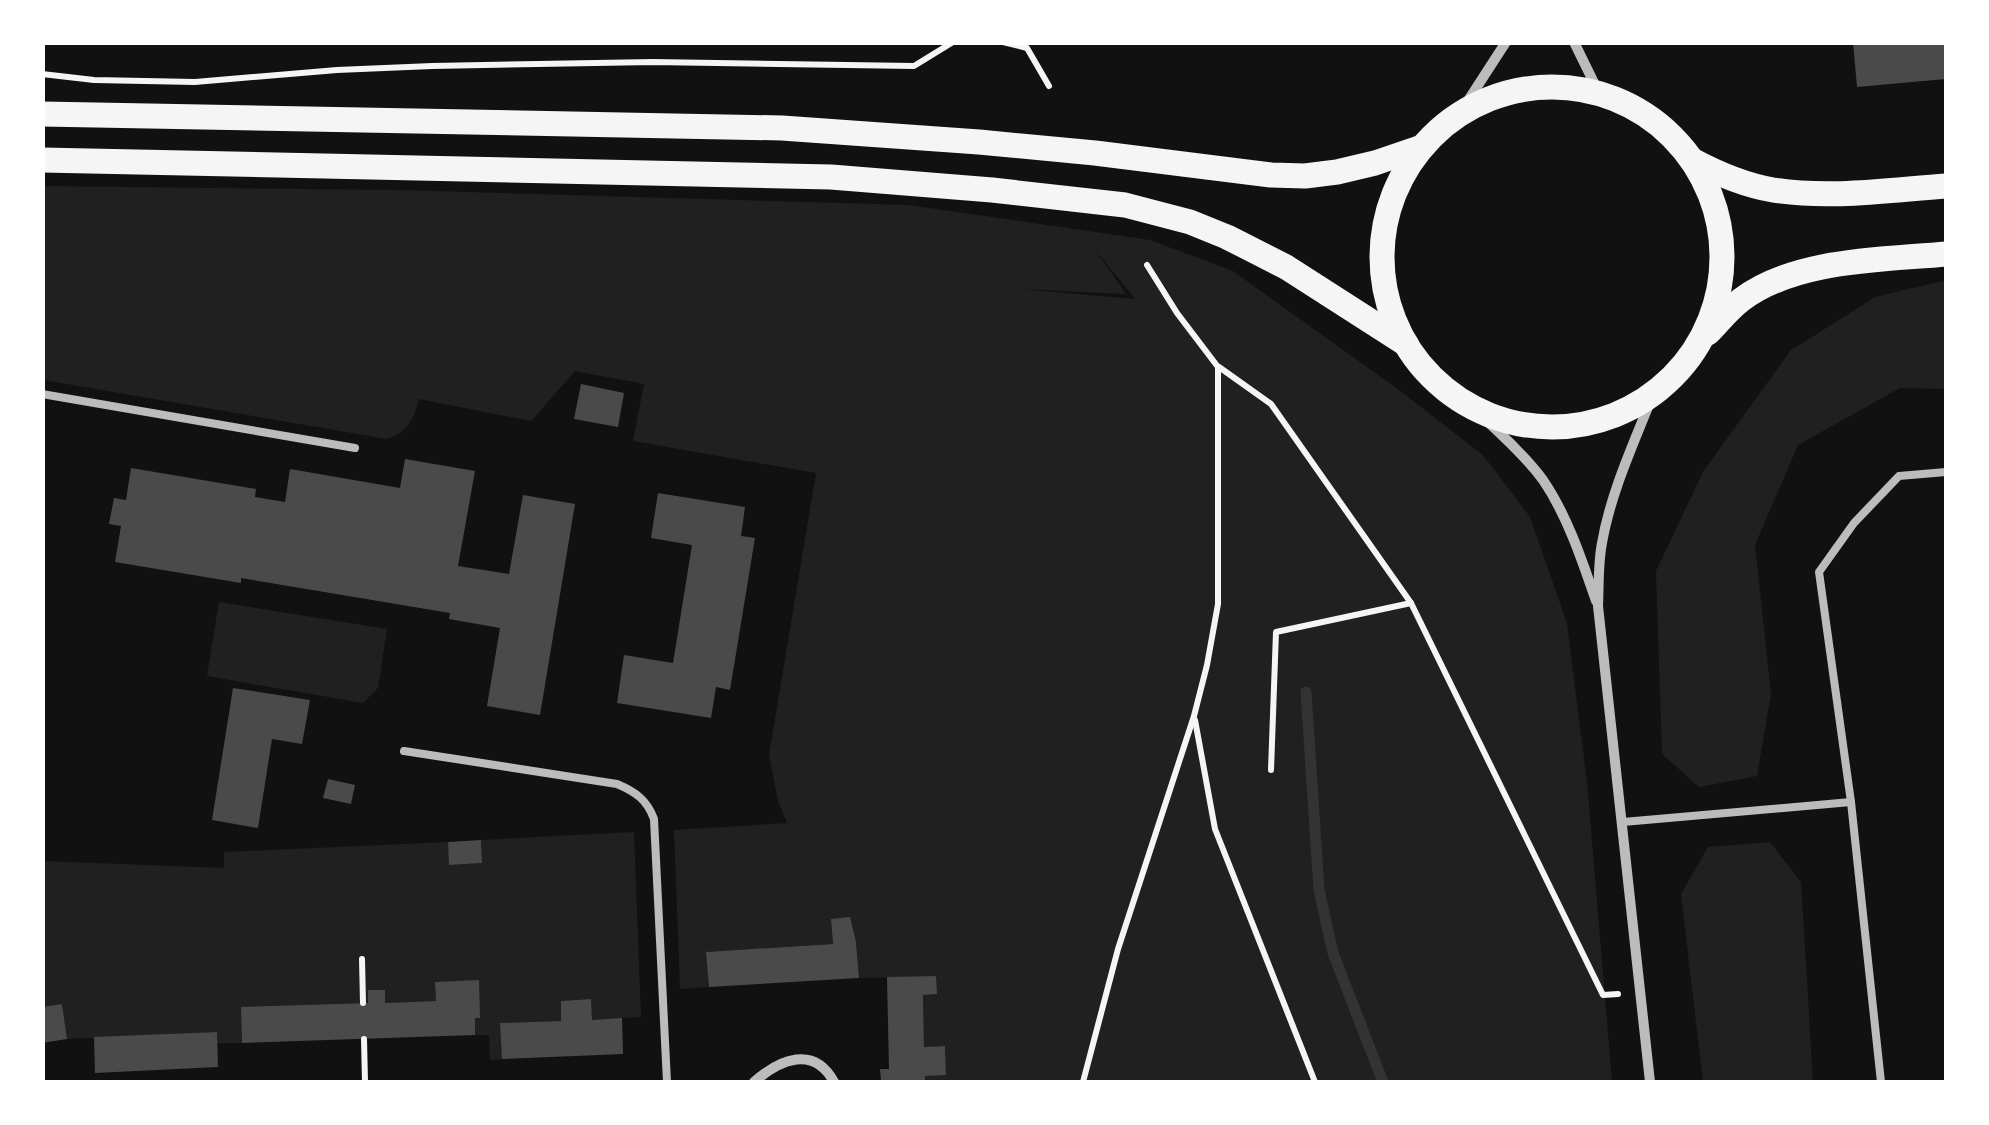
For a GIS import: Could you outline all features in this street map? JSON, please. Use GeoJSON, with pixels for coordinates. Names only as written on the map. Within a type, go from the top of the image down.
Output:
{"type":"FeatureCollection","features":[{"type":"Feature","properties":{"kind":"main road"},"geometry":{"type":"LineString","coordinates":[[1698,344],[1714,306],[1721,272],[1721,236],[1710,195],[1692,160],[1674,138],[1643,113],[1599,93],[1562,87],[1525,88],[1489,98],[1460,113],[1438,129],[1405,171],[1382,235],[1382,267],[1393,319],[1406,344],[1446,390],[1472,407],[1505,420],[1544,427],[1597,421],[1654,392],[1741,300],[1774,282],[1830,266],[1946,254]]}},
{"type":"Feature","properties":{"kind":"main road"},"geometry":{"type":"LineString","coordinates":[[42,114],[782,128],[1076,151],[1271,176],[1337,172],[1422,147]]}},
{"type":"Feature","properties":{"kind":"main road"},"geometry":{"type":"LineString","coordinates":[[42,160],[831,176],[1125,205],[1190,222],[1227,237],[1286,267],[1406,344]]}},
{"type":"Feature","properties":{"kind":"main road"},"geometry":{"type":"LineString","coordinates":[[1692,160],[1744,183],[1808,194],[1946,186]]}},
{"type":"Feature","properties":{"kind":"street"},"geometry":{"type":"LineString","coordinates":[[1460,113],[1506,42]]}},
{"type":"Feature","properties":{"kind":"street"},"geometry":{"type":"LineString","coordinates":[[1574,42],[1599,93]]}},
{"type":"Feature","properties":{"kind":"street"},"geometry":{"type":"LineString","coordinates":[[1650,1082],[1598,606],[1604,532],[1654,392]]}},
{"type":"Feature","properties":{"kind":"street"},"geometry":{"type":"LineString","coordinates":[[1472,407],[1543,480],[1580,556],[1598,606]]}},
{"type":"Feature","properties":{"kind":"street"},"geometry":{"type":"LineString","coordinates":[[754,1082],[772,1067],[804,1060],[821,1064],[834,1082]]}},
{"type":"Feature","properties":{"kind":"lane"},"geometry":{"type":"LineString","coordinates":[[42,394],[355,448]]}},
{"type":"Feature","properties":{"kind":"lane"},"geometry":{"type":"LineString","coordinates":[[1881,1082],[1851,802],[1819,572],[1854,522],[1899,476],[1946,472]]}},
{"type":"Feature","properties":{"kind":"lane"},"geometry":{"type":"LineString","coordinates":[[404,750],[617,784],[636,792],[649,806],[655,830],[667,1082]]}},
{"type":"Feature","properties":{"kind":"lane"},"geometry":{"type":"LineString","coordinates":[[1623,822],[1851,802]]}},
{"type":"Feature","properties":{"kind":"path"},"geometry":{"type":"LineString","coordinates":[[42,74],[94,80],[195,82],[338,70],[450,66],[653,62],[914,66],[953,42]]}},
{"type":"Feature","properties":{"kind":"path"},"geometry":{"type":"LineString","coordinates":[[1002,42],[1027,48],[1050,86]]}},
{"type":"Feature","properties":{"kind":"path"},"geometry":{"type":"LineString","coordinates":[[1147,265],[1176,313],[1218,366],[1271,404],[1410,603],[1603,995],[1642,993]]}},
{"type":"Feature","properties":{"kind":"path"},"geometry":{"type":"LineString","coordinates":[[1083,1082],[1123,934],[1207,665],[1218,604],[1218,366]]}},
{"type":"Feature","properties":{"kind":"path"},"geometry":{"type":"LineString","coordinates":[[1271,770],[1276,632],[1410,603]]}},
{"type":"Feature","properties":{"kind":"path"},"geometry":{"type":"LineString","coordinates":[[1194,716],[1214,829],[1315,1082]]}},
{"type":"Feature","properties":{"kind":"path"},"geometry":{"type":"LineString","coordinates":[[362,959],[363,1003]]}},
{"type":"Feature","properties":{"kind":"path"},"geometry":{"type":"LineString","coordinates":[[364,1038],[365,1082]]}},
{"type":"Feature","properties":{"kind":"shaded area"},"geometry":{"type":"Polygon","coordinates":[[[42,186],[398,190],[909,205],[1150,240],[1233,271],[1483,455],[1530,517],[1567,623],[1587,782],[1612,1082],[925,1082],[925,1076],[946,1074],[945,1046],[924,1047],[923,995],[936,994],[936,976],[859,978],[849,918],[831,919],[833,944],[707,952],[709,987],[680,989],[674,830],[787,823],[778,801],[769,755],[816,473],[633,441],[644,384],[575,371],[531,421],[419,399],[409,424],[387,439],[43,380],[42,186]],[[1094,248],[1126,294],[1019,289],[1135,299],[1094,248]]]}},
{"type":"Feature","properties":{"kind":"shaded area"},"geometry":{"type":"Polygon","coordinates":[[[1946,280],[1946,389],[1900,388],[1798,445],[1755,545],[1771,694],[1757,776],[1699,787],[1662,754],[1656,571],[1703,472],[1790,351],[1875,297],[1946,280]]]}},
{"type":"Feature","properties":{"kind":"shaded area"},"geometry":{"type":"Polygon","coordinates":[[[219,602],[387,629],[378,688],[363,703],[207,676],[219,602]]]}},
{"type":"Feature","properties":{"kind":"shaded area"},"geometry":{"type":"Polygon","coordinates":[[[634,832],[641,1017],[592,1020],[590,999],[561,1001],[561,1021],[501,1023],[502,1059],[490,1060],[489,1035],[475,1035],[475,1018],[435,982],[436,1001],[385,1003],[384,990],[369,990],[368,1003],[241,1007],[242,1043],[217,1043],[216,1032],[67,1039],[62,1004],[43,1007],[43,861],[224,868],[224,852],[448,842],[450,865],[482,863],[481,840],[634,832]]]}},
{"type":"Feature","properties":{"kind":"shaded area"},"geometry":{"type":"Polygon","coordinates":[[[1770,842],[1801,882],[1813,1082],[1703,1082],[1681,894],[1708,847],[1770,842]]]}},
{"type":"Feature","properties":{"kind":"building"},"geometry":{"type":"Polygon","coordinates":[[[1853,42],[1946,42],[1946,79],[1857,87],[1853,42]]]}},
{"type":"Feature","properties":{"kind":"building"},"geometry":{"type":"Polygon","coordinates":[[[581,384],[624,393],[618,427],[574,419],[581,384]]]}},
{"type":"Feature","properties":{"kind":"building"},"geometry":{"type":"Polygon","coordinates":[[[405,459],[475,471],[458,566],[509,574],[523,495],[575,504],[540,715],[487,706],[500,628],[449,619],[450,613],[241,578],[241,583],[115,562],[121,526],[109,524],[114,498],[126,500],[131,468],[256,489],[255,497],[285,502],[290,469],[400,488],[405,459]]]}},
{"type":"Feature","properties":{"kind":"building"},"geometry":{"type":"Polygon","coordinates":[[[658,493],[745,507],[741,536],[755,538],[730,690],[716,687],[711,718],[617,703],[624,655],[673,663],[692,545],[651,538],[658,493]]]}},
{"type":"Feature","properties":{"kind":"building"},"geometry":{"type":"Polygon","coordinates":[[[233,688],[310,700],[302,744],[272,739],[258,828],[212,820],[233,688]]]}},
{"type":"Feature","properties":{"kind":"building"},"geometry":{"type":"Polygon","coordinates":[[[328,779],[355,785],[351,804],[323,798],[328,779]]]}},
{"type":"Feature","properties":{"kind":"building"},"geometry":{"type":"Polygon","coordinates":[[[481,840],[482,863],[449,865],[448,842],[481,840]]]}},
{"type":"Feature","properties":{"kind":"building"},"geometry":{"type":"Polygon","coordinates":[[[850,917],[859,978],[709,987],[706,952],[833,944],[831,919],[850,917]]]}},
{"type":"Feature","properties":{"kind":"building"},"geometry":{"type":"Polygon","coordinates":[[[936,976],[937,994],[923,995],[924,1047],[945,1046],[946,1075],[925,1076],[925,1082],[881,1080],[880,1069],[889,1069],[887,977],[936,976]]]}},
{"type":"Feature","properties":{"kind":"building"},"geometry":{"type":"Polygon","coordinates":[[[479,980],[480,1018],[475,1018],[475,1035],[242,1043],[241,1007],[368,1003],[368,990],[385,990],[385,1003],[436,1001],[435,982],[479,980]]]}},
{"type":"Feature","properties":{"kind":"building"},"geometry":{"type":"Polygon","coordinates":[[[591,999],[592,1020],[622,1018],[623,1054],[502,1059],[500,1023],[561,1021],[561,1001],[591,999]]]}},
{"type":"Feature","properties":{"kind":"building"},"geometry":{"type":"Polygon","coordinates":[[[62,1004],[67,1039],[42,1043],[42,1007],[62,1004]]]}},
{"type":"Feature","properties":{"kind":"building"},"geometry":{"type":"Polygon","coordinates":[[[217,1032],[218,1067],[95,1073],[94,1037],[217,1032]]]}},
{"type":"Feature","properties":{"kind":"waterway"},"geometry":{"type":"LineString","coordinates":[[1306,692],[1319,890],[1333,953],[1383,1082]]}}]}
